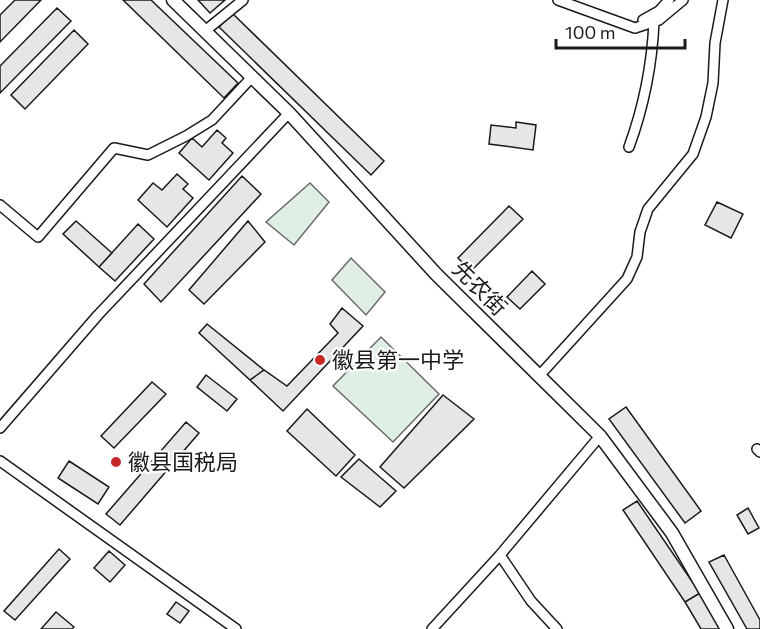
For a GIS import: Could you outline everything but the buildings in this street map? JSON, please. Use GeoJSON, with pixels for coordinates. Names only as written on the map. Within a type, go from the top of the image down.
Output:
{"type":"FeatureCollection","features":[{"type":"Feature","properties":{"kind":"main road","name":"先农街"},"geometry":{"type":"LineString","coordinates":[[173,0],[289,113],[436,274],[600,436],[672,533],[727,629]]}},
{"type":"Feature","properties":{"kind":"street"},"geometry":{"type":"LineString","coordinates":[[205,31],[243,0]]}},
{"type":"Feature","properties":{"kind":"street"},"geometry":{"type":"LineString","coordinates":[[558,0],[635,28],[659,20],[682,0]]}},
{"type":"Feature","properties":{"kind":"street"},"geometry":{"type":"LineString","coordinates":[[586,0],[586,11]]}},
{"type":"Feature","properties":{"kind":"street"},"geometry":{"type":"LineString","coordinates":[[635,28],[640,21],[659,10],[669,0]]}},
{"type":"Feature","properties":{"kind":"street"},"geometry":{"type":"LineString","coordinates":[[539,376],[627,279],[637,257],[640,232],[648,209],[693,154],[706,117],[713,83],[715,43],[723,0]]}},
{"type":"Feature","properties":{"kind":"street"},"geometry":{"type":"LineString","coordinates":[[629,147],[640,117],[652,59],[654,22]]}},
{"type":"Feature","properties":{"kind":"street"},"geometry":{"type":"LineString","coordinates":[[0,205],[38,237],[114,148],[148,155],[186,136],[212,120],[252,77]]}},
{"type":"Feature","properties":{"kind":"street"},"geometry":{"type":"LineString","coordinates":[[0,428],[98,315],[289,113]]}},
{"type":"Feature","properties":{"kind":"street"},"geometry":{"type":"LineString","coordinates":[[432,629],[500,555],[600,436]]}},
{"type":"Feature","properties":{"kind":"street"},"geometry":{"type":"LineString","coordinates":[[0,461],[236,629]]}},
{"type":"Feature","properties":{"kind":"street"},"geometry":{"type":"LineString","coordinates":[[500,555],[531,601],[557,629]]}},
{"type":"Feature","properties":{"kind":"green space"},"geometry":{"type":"Polygon","coordinates":[[[310,183],[329,202],[294,245],[266,222],[310,183]]]}},
{"type":"Feature","properties":{"kind":"green space"},"geometry":{"type":"Polygon","coordinates":[[[351,258],[385,292],[366,315],[332,280],[351,258]]]}},
{"type":"Feature","properties":{"kind":"green space"},"geometry":{"type":"Polygon","coordinates":[[[381,337],[439,394],[393,442],[333,386],[381,337]]]}},
{"type":"Feature","properties":{"kind":"place","name":"徽县第一中学"},"geometry":{"type":"Point","coordinates":[320,360]}},
{"type":"Feature","properties":{"kind":"place","name":"徽县国税局"},"geometry":{"type":"Point","coordinates":[116,462]}}]}
